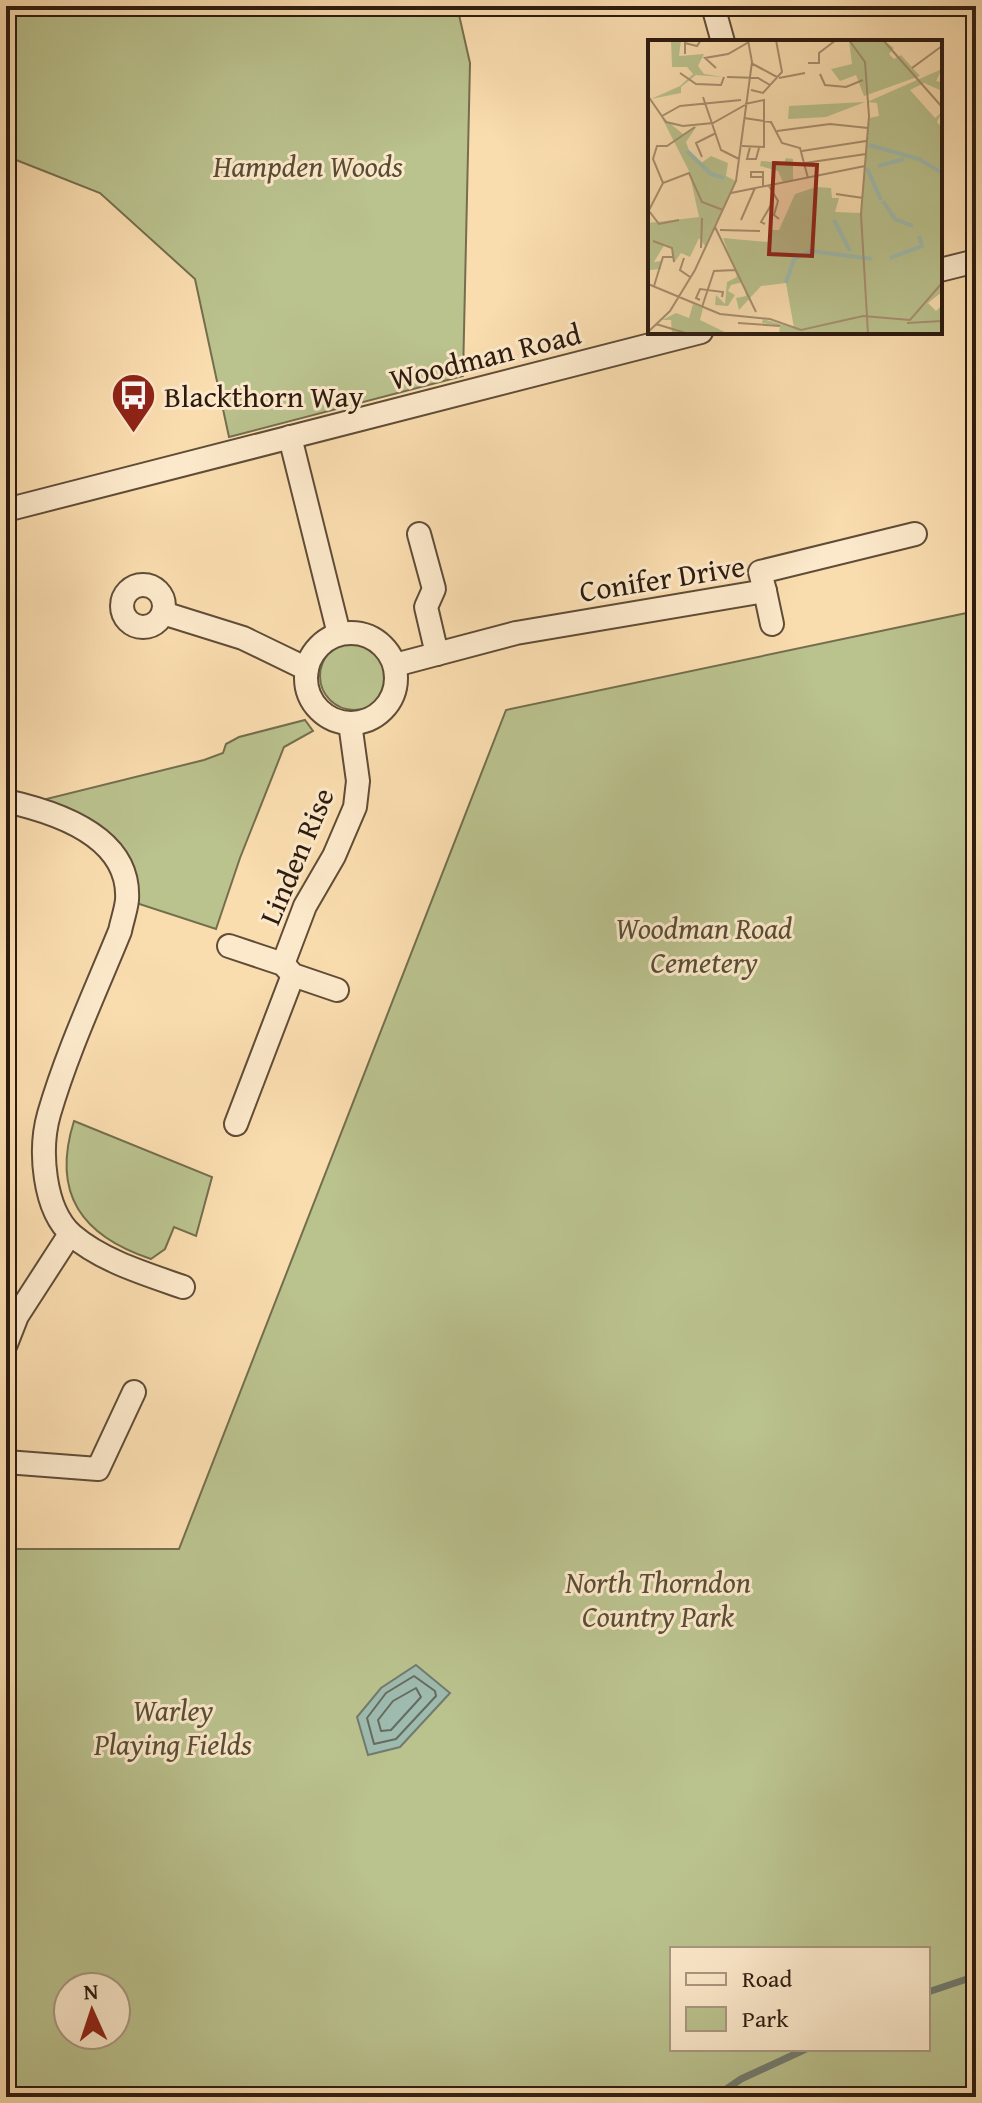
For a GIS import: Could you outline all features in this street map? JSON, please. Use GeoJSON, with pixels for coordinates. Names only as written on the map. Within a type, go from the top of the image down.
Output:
{"type":"FeatureCollection","features":[{"type":"Feature","properties":{"kind":"street"},"geometry":{"type":"LineString","coordinates":[[713,6],[722,40]]}},
{"type":"Feature","properties":{"kind":"street"},"geometry":{"type":"LineString","coordinates":[[942,270],[976,261]]}},
{"type":"Feature","properties":{"kind":"street","name":"Woodman Road"},"geometry":{"type":"LineString","coordinates":[[6,510],[693,334]]}},
{"type":"Feature","properties":{"kind":"street"},"geometry":{"type":"LineString","coordinates":[[290,437],[339,634]]}},
{"type":"Feature","properties":{"kind":"street"},"geometry":{"type":"LineString","coordinates":[[419,534],[434,589],[426,607],[437,654]]}},
{"type":"Feature","properties":{"kind":"street","name":"Conifer Drive"},"geometry":{"type":"LineString","coordinates":[[395,665],[915,534]]}},
{"type":"Feature","properties":{"kind":"street"},"geometry":{"type":"LineString","coordinates":[[760,572],[772,624]]}},
{"type":"Feature","properties":{"kind":"street"},"geometry":{"type":"LineString","coordinates":[[163,613],[243,638],[307,669]]}},
{"type":"Feature","properties":{"kind":"street"},"geometry":{"type":"LineString","coordinates":[[339,634],[366,635],[388,651],[395,665],[396,688],[386,706],[374,717],[350,723],[318,710],[309,694],[307,669],[313,654],[339,634]]}},
{"type":"Feature","properties":{"kind":"street","name":"Linden Rise"},"geometry":{"type":"LineString","coordinates":[[288,970],[305,906],[334,856],[355,807],[358,781],[350,723]]}},
{"type":"Feature","properties":{"kind":"street"},"geometry":{"type":"LineString","coordinates":[[6,801],[92,833],[113,851],[125,882],[127,900],[120,931],[48,1115],[46,1174],[53,1204],[70,1234],[123,1264],[183,1287]]}},
{"type":"Feature","properties":{"kind":"street","name":"Linden Rise"},"geometry":{"type":"LineString","coordinates":[[229,946],[337,990]]}},
{"type":"Feature","properties":{"kind":"street"},"geometry":{"type":"LineString","coordinates":[[236,1124],[288,970]]}},
{"type":"Feature","properties":{"kind":"street"},"geometry":{"type":"LineString","coordinates":[[6,1344],[17,1316],[70,1234]]}},
{"type":"Feature","properties":{"kind":"street"},"geometry":{"type":"LineString","coordinates":[[6,1462],[98,1469],[106,1459],[134,1392]]}},
{"type":"Feature","properties":{"kind":"green space","name":"Hampden Woods"},"geometry":{"type":"Polygon","coordinates":[[[6,6],[457,6],[470,63],[463,376],[229,437],[195,279],[100,193],[6,156],[6,6]]]}},
{"type":"Feature","properties":{"kind":"green space"},"geometry":{"type":"Polygon","coordinates":[[[976,611],[976,2097],[6,2097],[6,1549],[179,1549],[506,710],[976,611]]]}},
{"type":"Feature","properties":{"kind":"green space"},"geometry":{"type":"Polygon","coordinates":[[[354,642],[378,652],[388,676],[378,700],[354,710],[330,700],[320,676],[330,652],[354,642]]]}},
{"type":"Feature","properties":{"kind":"green space"},"geometry":{"type":"Polygon","coordinates":[[[305,720],[313,731],[284,747],[216,929],[127,900],[113,851],[22,805],[204,760],[223,753],[226,744],[239,737],[305,720]]]}},
{"type":"Feature","properties":{"kind":"green space"},"geometry":{"type":"Polygon","coordinates":[[[74,1121],[212,1177],[196,1236],[174,1227],[165,1249],[151,1259],[107,1238],[90,1224],[78,1209],[70,1191],[68,1147],[74,1121]]]}},
{"type":"Feature","properties":{"kind":"water"},"geometry":{"type":"Polygon","coordinates":[[[416,1665],[450,1693],[400,1747],[368,1755],[357,1717],[381,1688],[416,1665]]]}},
{"type":"Feature","properties":{"kind":"waterway"},"geometry":{"type":"LineString","coordinates":[[930,1991],[976,1976]]}},
{"type":"Feature","properties":{"kind":"waterway"},"geometry":{"type":"LineString","coordinates":[[715,2097],[741,2079],[802,2051]]}},
{"type":"Feature","properties":{"kind":"place","name":"Blackthorn Way"},"geometry":{"type":"Point","coordinates":[133,435]}},
{"type":"Feature","properties":{"kind":"park label","name":"Woodman Road Cemetery"},"geometry":{"type":"Point","coordinates":[704,945]}},
{"type":"Feature","properties":{"kind":"park label","name":"North Thorndon Country Park"},"geometry":{"type":"Point","coordinates":[658,1599]}},
{"type":"Feature","properties":{"kind":"park label","name":"Warley Playing Fields"},"geometry":{"type":"Point","coordinates":[173,1727]}}]}
